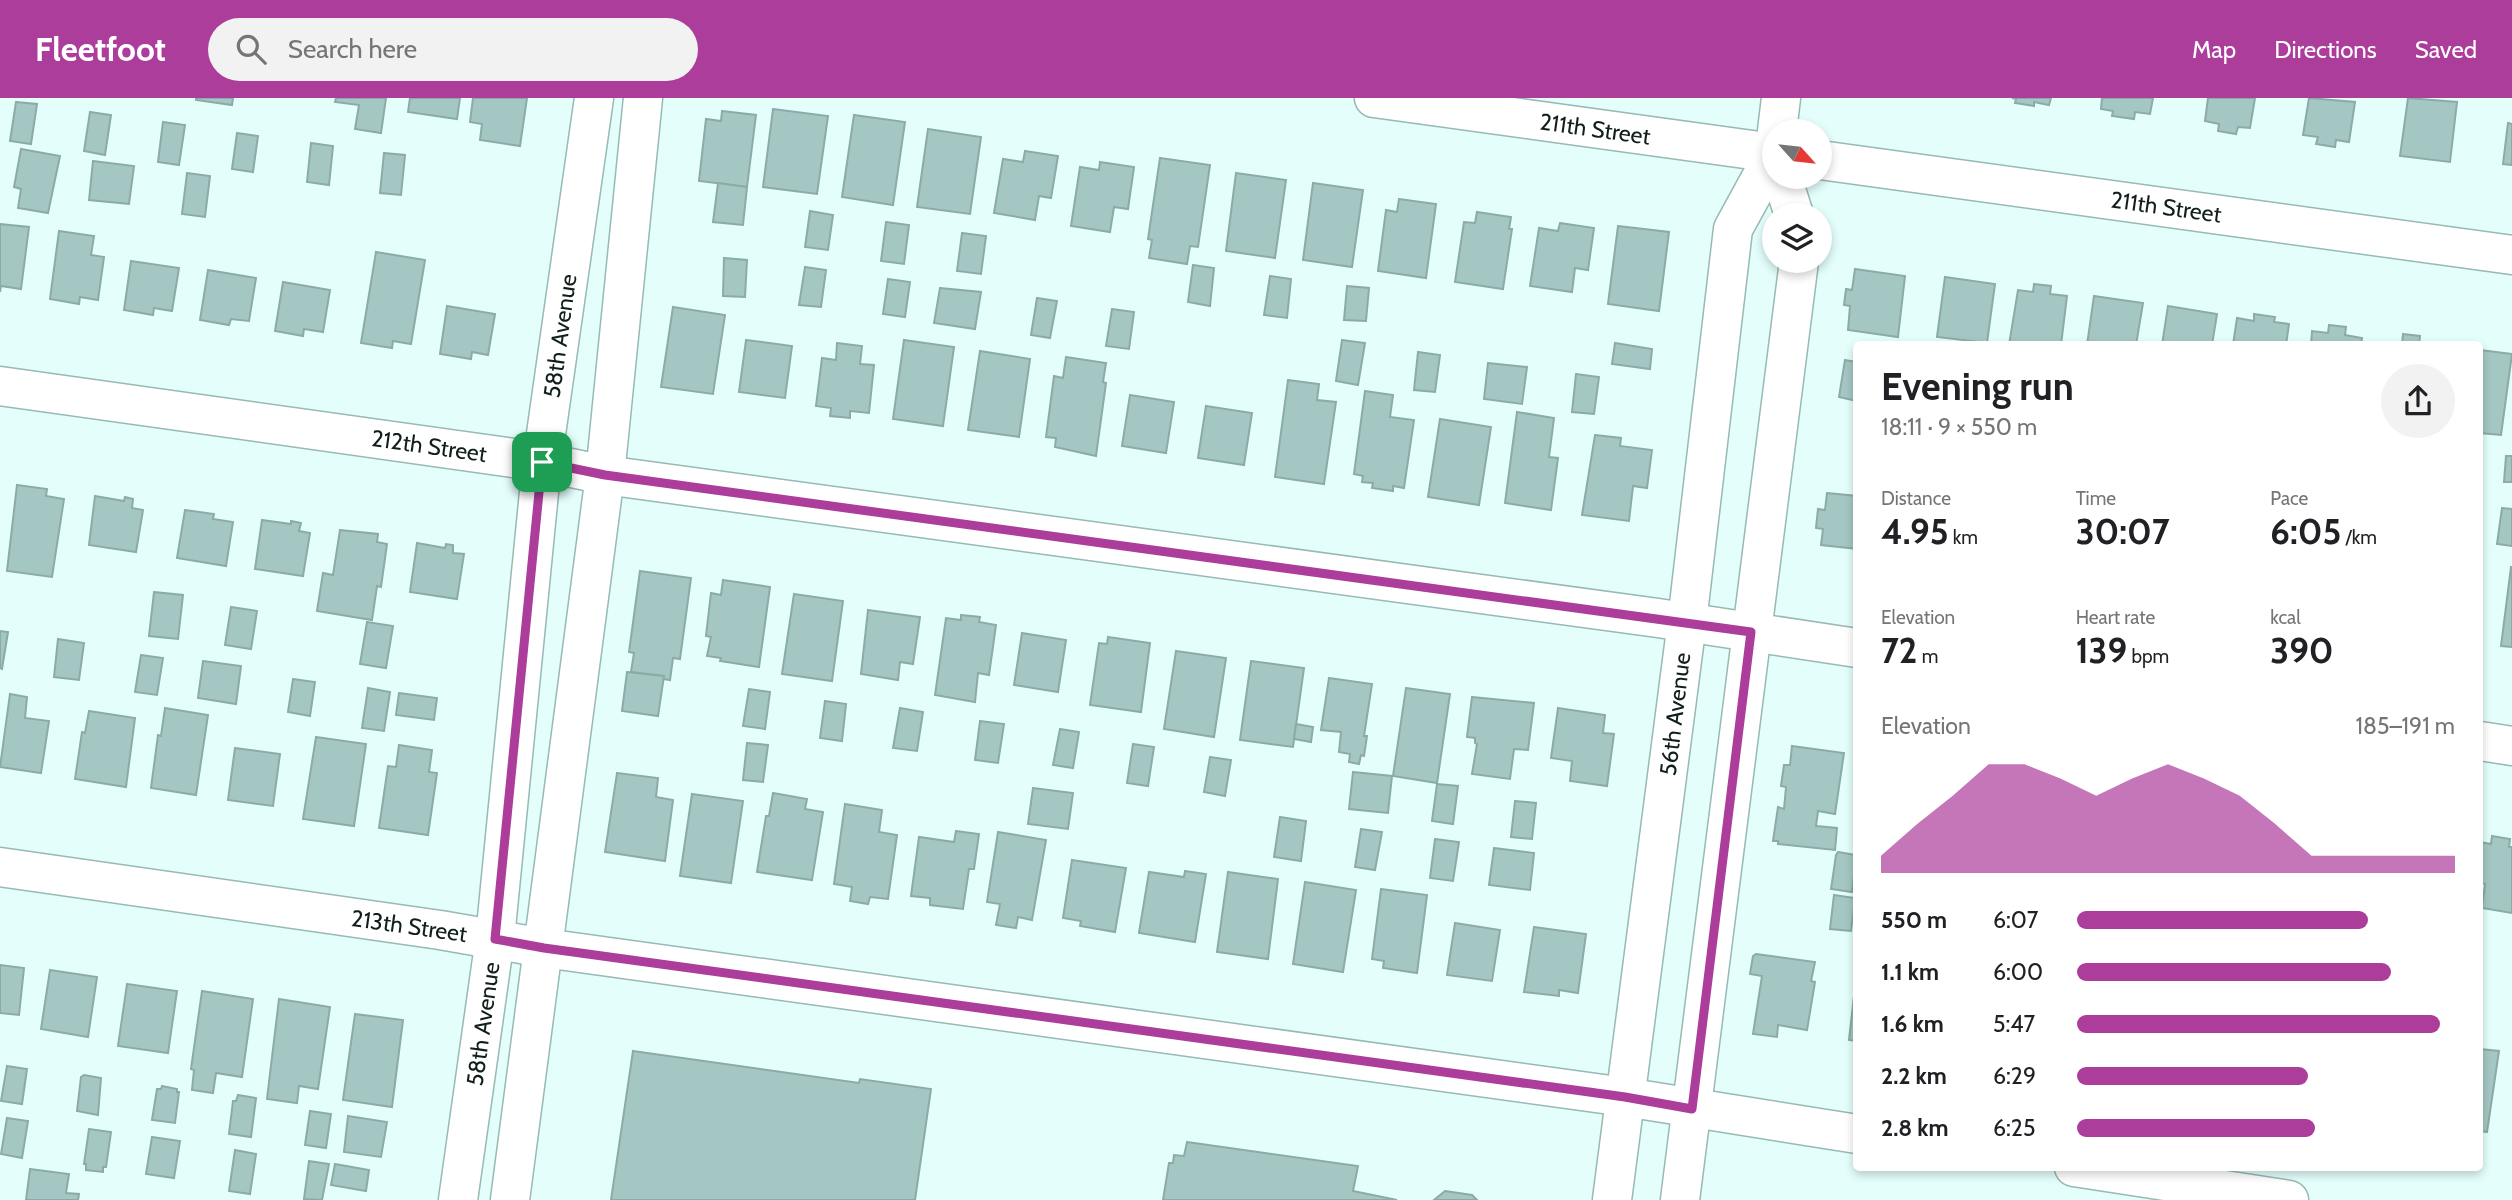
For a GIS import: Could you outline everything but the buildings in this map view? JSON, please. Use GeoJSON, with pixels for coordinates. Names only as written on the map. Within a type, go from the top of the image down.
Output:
{"type":"FeatureCollection","features":[{"type":"Feature","properties":{"kind":"street","name":"58th Avenue"},"geometry":{"type":"LineString","coordinates":[[458,1200],[495,939],[542,462],[594,98]]}},
{"type":"Feature","properties":{"kind":"street"},"geometry":{"type":"LineString","coordinates":[[510,1200],[605,475],[643,98]]}},
{"type":"Feature","properties":{"kind":"street","name":"211th Street"},"geometry":{"type":"LineString","coordinates":[[1374,98],[1762,151]]}},
{"type":"Feature","properties":{"kind":"street"},"geometry":{"type":"LineString","coordinates":[[1778,119],[1781,98]]}},
{"type":"Feature","properties":{"kind":"street","name":"211th Street"},"geometry":{"type":"LineString","coordinates":[[1832,162],[2512,255]]}},
{"type":"Feature","properties":{"kind":"street","name":"56th Avenue"},"geometry":{"type":"LineString","coordinates":[[1612,1200],[1733,229],[1762,175]]}},
{"type":"Feature","properties":{"kind":"street"},"geometry":{"type":"LineString","coordinates":[[1680,1200],[1797,273]]}},
{"type":"Feature","properties":{"kind":"street","name":"212th Street"},"geometry":{"type":"LineString","coordinates":[[0,386],[542,462],[605,475],[1686,622],[1853,647]]}},
{"type":"Feature","properties":{"kind":"street"},"geometry":{"type":"LineString","coordinates":[[2483,741],[2512,746]]}},
{"type":"Feature","properties":{"kind":"street","name":"213th Street"},"geometry":{"type":"LineString","coordinates":[[0,867],[544,948],[1625,1097],[1853,1133]]}},
{"type":"Feature","properties":{"kind":"street"},"geometry":{"type":"LineString","coordinates":[[2100,1171],[2289,1200]]}},
{"type":"Feature","properties":{"kind":"route"},"geometry":{"type":"LineString","coordinates":[[542,462],[605,475],[1751,632],[1692,1109],[1625,1097],[544,948],[495,939],[542,462]]}}]}
